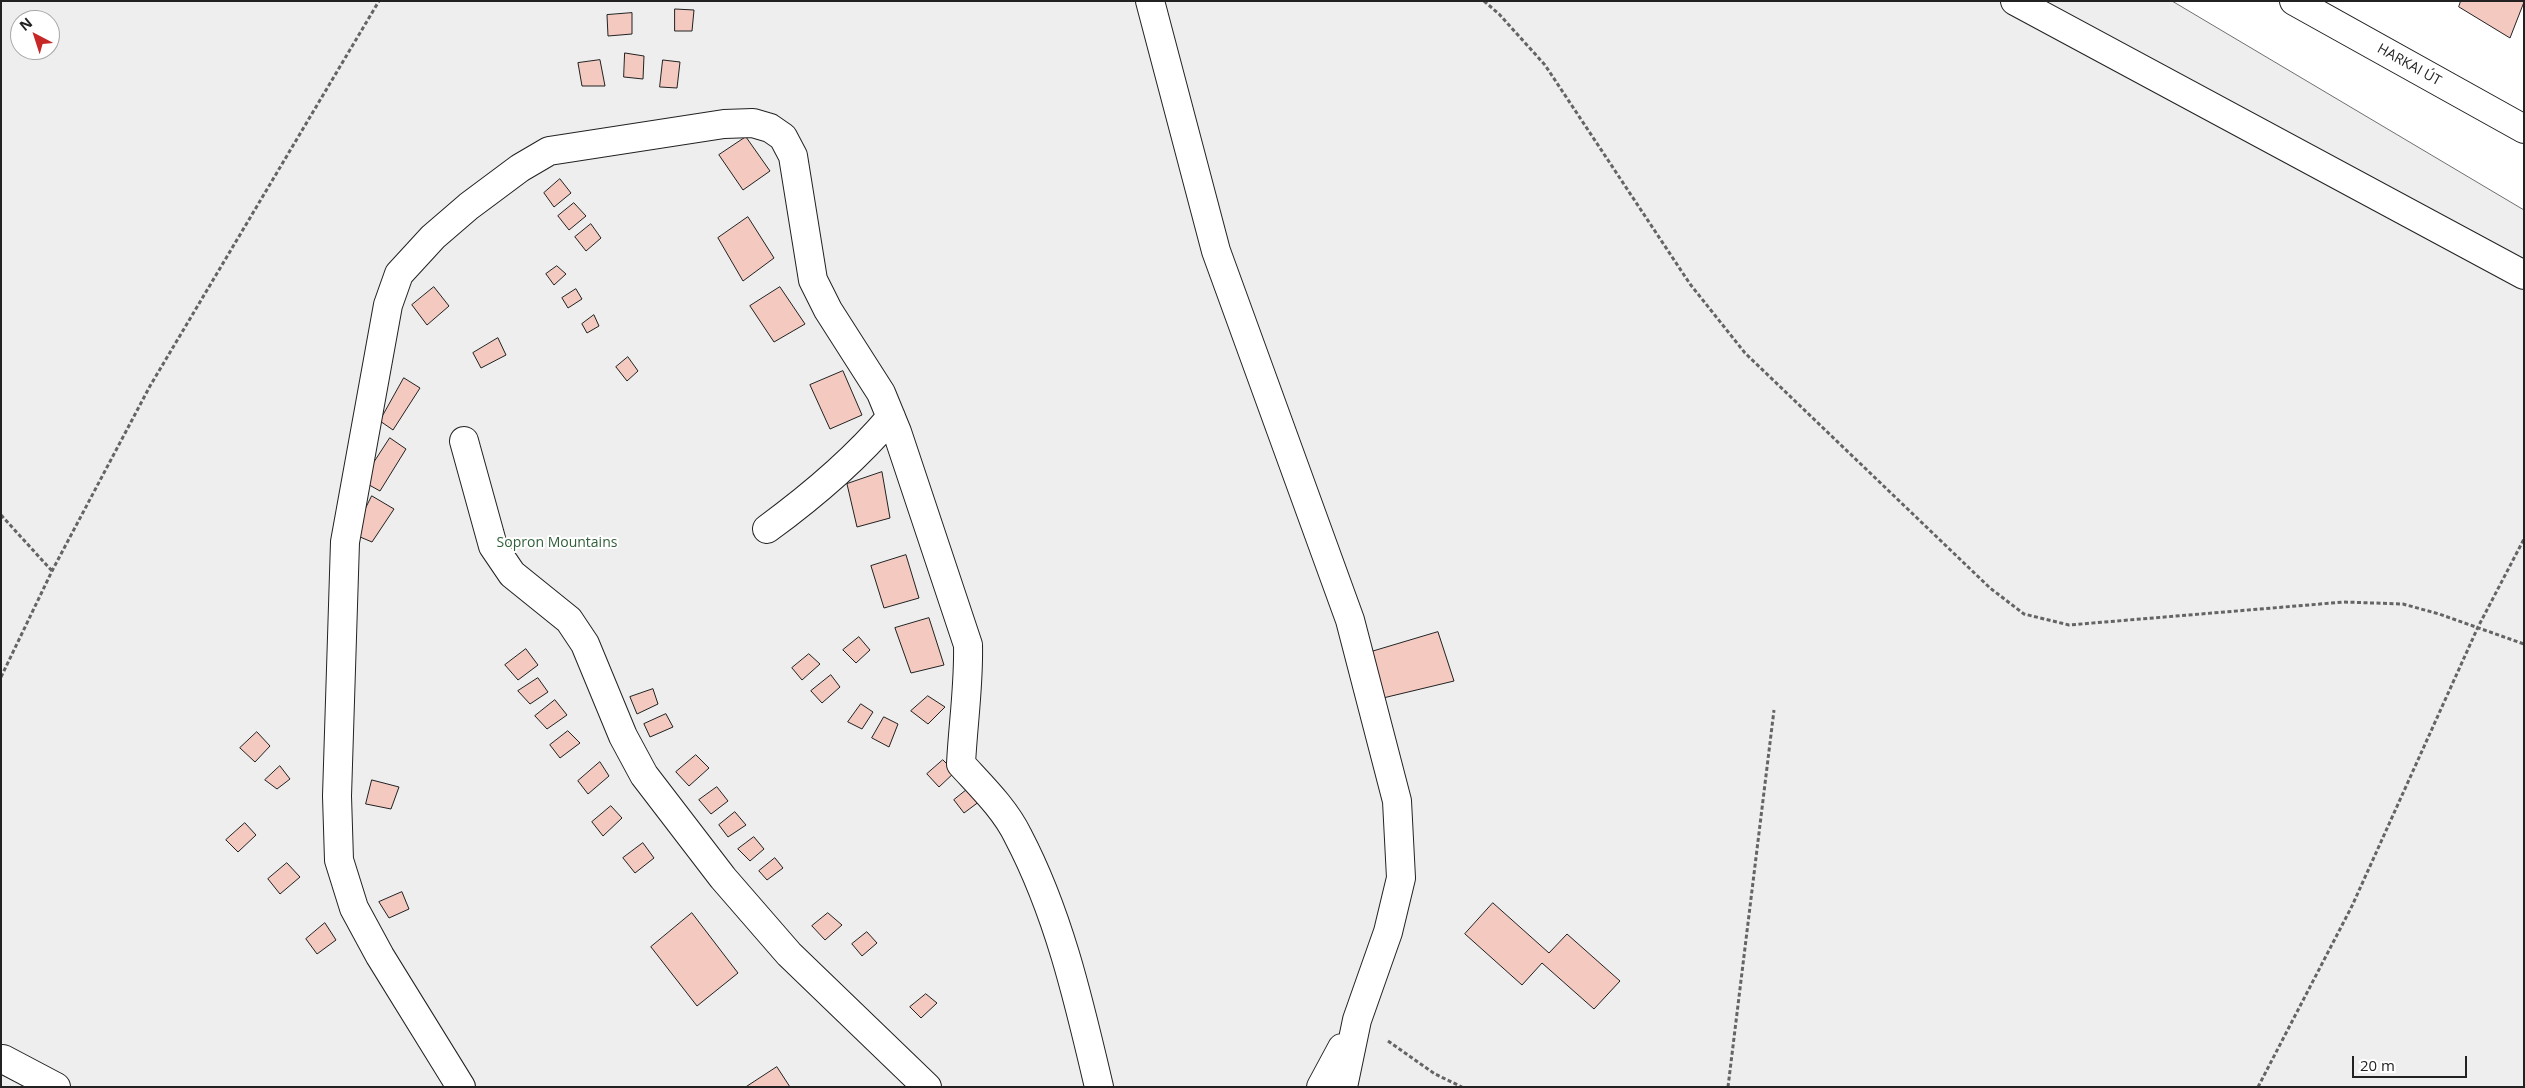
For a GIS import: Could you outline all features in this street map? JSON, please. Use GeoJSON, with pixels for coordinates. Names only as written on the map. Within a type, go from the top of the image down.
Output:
{"type":"FeatureCollection","features":[{"type":"Feature","properties":{"kind":"street"},"geometry":{"type":"LineString","coordinates":[[1150,1],[1216,250],[1350,620],[1397,801],[1401,878],[1388,932],[1357,1020],[1343,1087]]}},
{"type":"Feature","properties":{"kind":"street"},"geometry":{"type":"LineString","coordinates":[[2015,1],[2524,275]]}},
{"type":"Feature","properties":{"kind":"street","name":"HARKAI ÚT"},"geometry":{"type":"LineString","coordinates":[[2294,1],[2524,129]]}},
{"type":"Feature","properties":{"kind":"street"},"geometry":{"type":"LineString","coordinates":[[461,1087],[380,956],[354,908],[339,860],[337,796],[345,542],[388,305],[399,274],[433,237],[469,206],[520,168],[549,151],[724,124],[753,123],[770,128],[783,137],[793,156],[813,280],[828,310],[881,393],[891,417],[968,645],[968,669],[963,713],[962,764],[1018,834],[1037,877],[1061,938],[1099,1087]]}},
{"type":"Feature","properties":{"kind":"street"},"geometry":{"type":"LineString","coordinates":[[767,529],[797,507],[844,467],[871,441],[891,417]]}},
{"type":"Feature","properties":{"kind":"street"},"geometry":{"type":"LineString","coordinates":[[464,441],[493,546],[512,574],[569,620],[585,644],[623,736],[644,775],[723,878],[789,954],[927,1087]]}},
{"type":"Feature","properties":{"kind":"street"},"geometry":{"type":"LineString","coordinates":[[1321,1087],[1357,1020]]}},
{"type":"Feature","properties":{"kind":"street"},"geometry":{"type":"LineString","coordinates":[[3,1059],[56,1087]]}},
{"type":"Feature","properties":{"kind":"path"},"geometry":{"type":"LineString","coordinates":[[1,677],[52,571],[150,386],[379,1]]}},
{"type":"Feature","properties":{"kind":"path"},"geometry":{"type":"LineString","coordinates":[[1484,1],[1499,14],[1545,65],[1690,284],[1745,353],[1990,588],[2024,614],[2069,625],[2344,602],[2403,604],[2478,627],[2524,644]]}},
{"type":"Feature","properties":{"kind":"path"},"geometry":{"type":"LineString","coordinates":[[1,515],[52,571]]}},
{"type":"Feature","properties":{"kind":"path"},"geometry":{"type":"LineString","coordinates":[[2258,1087],[2352,906],[2478,627],[2524,540]]}},
{"type":"Feature","properties":{"kind":"path"},"geometry":{"type":"LineString","coordinates":[[1728,1087],[1774,710]]}},
{"type":"Feature","properties":{"kind":"path"},"geometry":{"type":"LineString","coordinates":[[1357,1020],[1435,1074],[1462,1087]]}},
{"type":"Feature","properties":{"kind":"green space","name":"Sopron Mountains"},"geometry":{"type":"Polygon","coordinates":[[[1,1],[2172,1],[2524,210],[2524,1087],[1,1087],[1,1]]]}},
{"type":"Feature","properties":{"kind":"building"},"geometry":{"type":"Polygon","coordinates":[[[2461,1],[2524,2],[2510,38],[2459,7],[2461,1]]]}},
{"type":"Feature","properties":{"kind":"building"},"geometry":{"type":"Polygon","coordinates":[[[675,9],[694,10],[692,31],[675,31],[675,9]]]}},
{"type":"Feature","properties":{"kind":"building"},"geometry":{"type":"Polygon","coordinates":[[[632,13],[632,34],[608,36],[607,15],[632,13]]]}},
{"type":"Feature","properties":{"kind":"building"},"geometry":{"type":"Polygon","coordinates":[[[625,53],[644,56],[643,79],[624,77],[625,53]]]}},
{"type":"Feature","properties":{"kind":"building"},"geometry":{"type":"Polygon","coordinates":[[[600,60],[605,86],[582,86],[578,63],[600,60]]]}},
{"type":"Feature","properties":{"kind":"building"},"geometry":{"type":"Polygon","coordinates":[[[663,60],[680,62],[677,88],[660,87],[663,60]]]}},
{"type":"Feature","properties":{"kind":"building"},"geometry":{"type":"Polygon","coordinates":[[[746,137],[770,171],[743,190],[719,155],[746,137]]]}},
{"type":"Feature","properties":{"kind":"building"},"geometry":{"type":"Polygon","coordinates":[[[560,179],[571,193],[554,207],[544,193],[560,179]]]}},
{"type":"Feature","properties":{"kind":"building"},"geometry":{"type":"Polygon","coordinates":[[[574,203],[586,216],[569,230],[558,216],[574,203]]]}},
{"type":"Feature","properties":{"kind":"building"},"geometry":{"type":"Polygon","coordinates":[[[748,217],[774,258],[743,281],[718,238],[748,217]]]}},
{"type":"Feature","properties":{"kind":"building"},"geometry":{"type":"Polygon","coordinates":[[[591,224],[601,238],[586,251],[575,237],[591,224]]]}},
{"type":"Feature","properties":{"kind":"building"},"geometry":{"type":"Polygon","coordinates":[[[557,266],[566,274],[554,285],[546,274],[557,266]]]}},
{"type":"Feature","properties":{"kind":"building"},"geometry":{"type":"Polygon","coordinates":[[[434,287],[449,306],[427,325],[412,305],[434,287]]]}},
{"type":"Feature","properties":{"kind":"building"},"geometry":{"type":"Polygon","coordinates":[[[780,287],[805,324],[774,342],[750,306],[780,287]]]}},
{"type":"Feature","properties":{"kind":"building"},"geometry":{"type":"Polygon","coordinates":[[[576,289],[582,299],[568,308],[562,298],[576,289]]]}},
{"type":"Feature","properties":{"kind":"building"},"geometry":{"type":"Polygon","coordinates":[[[594,315],[599,326],[587,333],[582,324],[594,315]]]}},
{"type":"Feature","properties":{"kind":"building"},"geometry":{"type":"Polygon","coordinates":[[[498,338],[506,355],[481,368],[473,353],[498,338]]]}},
{"type":"Feature","properties":{"kind":"building"},"geometry":{"type":"Polygon","coordinates":[[[628,357],[638,371],[627,381],[616,367],[628,357]]]}},
{"type":"Feature","properties":{"kind":"building"},"geometry":{"type":"Polygon","coordinates":[[[843,371],[862,415],[830,429],[810,385],[843,371]]]}},
{"type":"Feature","properties":{"kind":"building"},"geometry":{"type":"Polygon","coordinates":[[[404,378],[420,388],[393,430],[380,421],[404,378]]]}},
{"type":"Feature","properties":{"kind":"building"},"geometry":{"type":"Polygon","coordinates":[[[390,438],[406,449],[380,491],[362,481],[390,438]]]}},
{"type":"Feature","properties":{"kind":"building"},"geometry":{"type":"Polygon","coordinates":[[[882,472],[890,518],[857,527],[847,484],[882,472]]]}},
{"type":"Feature","properties":{"kind":"building"},"geometry":{"type":"Polygon","coordinates":[[[372,496],[394,509],[372,542],[353,534],[372,496]]]}},
{"type":"Feature","properties":{"kind":"building"},"geometry":{"type":"Polygon","coordinates":[[[906,555],[919,598],[884,608],[871,566],[906,555]]]}},
{"type":"Feature","properties":{"kind":"building"},"geometry":{"type":"Polygon","coordinates":[[[929,618],[944,665],[911,673],[895,628],[929,618]]]}},
{"type":"Feature","properties":{"kind":"building"},"geometry":{"type":"Polygon","coordinates":[[[1438,632],[1454,681],[1383,698],[1371,652],[1438,632]]]}},
{"type":"Feature","properties":{"kind":"building"},"geometry":{"type":"Polygon","coordinates":[[[859,637],[870,650],[856,663],[843,650],[859,637]]]}},
{"type":"Feature","properties":{"kind":"building"},"geometry":{"type":"Polygon","coordinates":[[[526,649],[538,665],[518,680],[505,665],[526,649]]]}},
{"type":"Feature","properties":{"kind":"building"},"geometry":{"type":"Polygon","coordinates":[[[809,654],[820,664],[802,680],[792,668],[809,654]]]}},
{"type":"Feature","properties":{"kind":"building"},"geometry":{"type":"Polygon","coordinates":[[[831,675],[840,687],[822,703],[811,691],[831,675]]]}},
{"type":"Feature","properties":{"kind":"building"},"geometry":{"type":"Polygon","coordinates":[[[538,678],[548,692],[530,704],[518,691],[538,678]]]}},
{"type":"Feature","properties":{"kind":"building"},"geometry":{"type":"Polygon","coordinates":[[[653,689],[658,704],[637,714],[630,697],[653,689]]]}},
{"type":"Feature","properties":{"kind":"building"},"geometry":{"type":"Polygon","coordinates":[[[928,696],[945,707],[928,724],[911,711],[928,696]]]}},
{"type":"Feature","properties":{"kind":"building"},"geometry":{"type":"Polygon","coordinates":[[[555,700],[567,715],[547,729],[535,716],[555,700]]]}},
{"type":"Feature","properties":{"kind":"building"},"geometry":{"type":"Polygon","coordinates":[[[861,704],[873,712],[862,729],[848,722],[861,704]]]}},
{"type":"Feature","properties":{"kind":"building"},"geometry":{"type":"Polygon","coordinates":[[[666,714],[673,727],[650,737],[644,724],[666,714]]]}},
{"type":"Feature","properties":{"kind":"building"},"geometry":{"type":"Polygon","coordinates":[[[884,717],[898,724],[889,747],[872,738],[884,717]]]}},
{"type":"Feature","properties":{"kind":"building"},"geometry":{"type":"Polygon","coordinates":[[[568,731],[580,743],[560,758],[550,745],[568,731]]]}},
{"type":"Feature","properties":{"kind":"building"},"geometry":{"type":"Polygon","coordinates":[[[257,732],[270,746],[255,762],[240,748],[257,732]]]}},
{"type":"Feature","properties":{"kind":"building"},"geometry":{"type":"Polygon","coordinates":[[[696,755],[709,768],[689,786],[676,772],[696,755]]]}},
{"type":"Feature","properties":{"kind":"building"},"geometry":{"type":"Polygon","coordinates":[[[943,760],[955,772],[939,787],[927,774],[943,760]]]}},
{"type":"Feature","properties":{"kind":"building"},"geometry":{"type":"Polygon","coordinates":[[[600,762],[609,776],[588,794],[578,781],[600,762]]]}},
{"type":"Feature","properties":{"kind":"building"},"geometry":{"type":"Polygon","coordinates":[[[280,766],[290,779],[277,789],[265,780],[280,766]]]}},
{"type":"Feature","properties":{"kind":"building"},"geometry":{"type":"Polygon","coordinates":[[[372,780],[399,787],[391,809],[366,804],[372,780]]]}},
{"type":"Feature","properties":{"kind":"building"},"geometry":{"type":"Polygon","coordinates":[[[717,787],[728,801],[711,814],[699,800],[717,787]]]}},
{"type":"Feature","properties":{"kind":"building"},"geometry":{"type":"Polygon","coordinates":[[[969,788],[980,801],[964,813],[954,800],[969,788]]]}},
{"type":"Feature","properties":{"kind":"building"},"geometry":{"type":"Polygon","coordinates":[[[611,806],[622,818],[603,836],[592,822],[611,806]]]}},
{"type":"Feature","properties":{"kind":"building"},"geometry":{"type":"Polygon","coordinates":[[[735,812],[746,825],[728,837],[719,825],[735,812]]]}},
{"type":"Feature","properties":{"kind":"building"},"geometry":{"type":"Polygon","coordinates":[[[245,823],[256,835],[238,852],[226,840],[245,823]]]}},
{"type":"Feature","properties":{"kind":"building"},"geometry":{"type":"Polygon","coordinates":[[[754,837],[764,849],[750,861],[738,849],[754,837]]]}},
{"type":"Feature","properties":{"kind":"building"},"geometry":{"type":"Polygon","coordinates":[[[643,843],[654,858],[635,873],[623,858],[643,843]]]}},
{"type":"Feature","properties":{"kind":"building"},"geometry":{"type":"Polygon","coordinates":[[[775,858],[783,868],[767,880],[759,871],[775,858]]]}},
{"type":"Feature","properties":{"kind":"building"},"geometry":{"type":"Polygon","coordinates":[[[287,863],[300,877],[280,894],[268,879],[287,863]]]}},
{"type":"Feature","properties":{"kind":"building"},"geometry":{"type":"Polygon","coordinates":[[[402,892],[409,909],[389,918],[379,902],[402,892]]]}},
{"type":"Feature","properties":{"kind":"building"},"geometry":{"type":"Polygon","coordinates":[[[1493,903],[1549,953],[1567,934],[1620,981],[1594,1009],[1542,963],[1522,985],[1465,934],[1493,903]]]}},
{"type":"Feature","properties":{"kind":"building"},"geometry":{"type":"Polygon","coordinates":[[[692,913],[738,973],[697,1006],[651,947],[692,913]]]}},
{"type":"Feature","properties":{"kind":"building"},"geometry":{"type":"Polygon","coordinates":[[[828,913],[842,925],[825,940],[812,926],[828,913]]]}},
{"type":"Feature","properties":{"kind":"building"},"geometry":{"type":"Polygon","coordinates":[[[325,923],[336,940],[317,954],[306,939],[325,923]]]}},
{"type":"Feature","properties":{"kind":"building"},"geometry":{"type":"Polygon","coordinates":[[[867,932],[877,943],[862,956],[852,944],[867,932]]]}},
{"type":"Feature","properties":{"kind":"building"},"geometry":{"type":"Polygon","coordinates":[[[926,994],[937,1003],[921,1018],[910,1007],[926,994]]]}},
{"type":"Feature","properties":{"kind":"building"},"geometry":{"type":"Polygon","coordinates":[[[777,1067],[790,1087],[746,1087],[777,1067]]]}}]}
